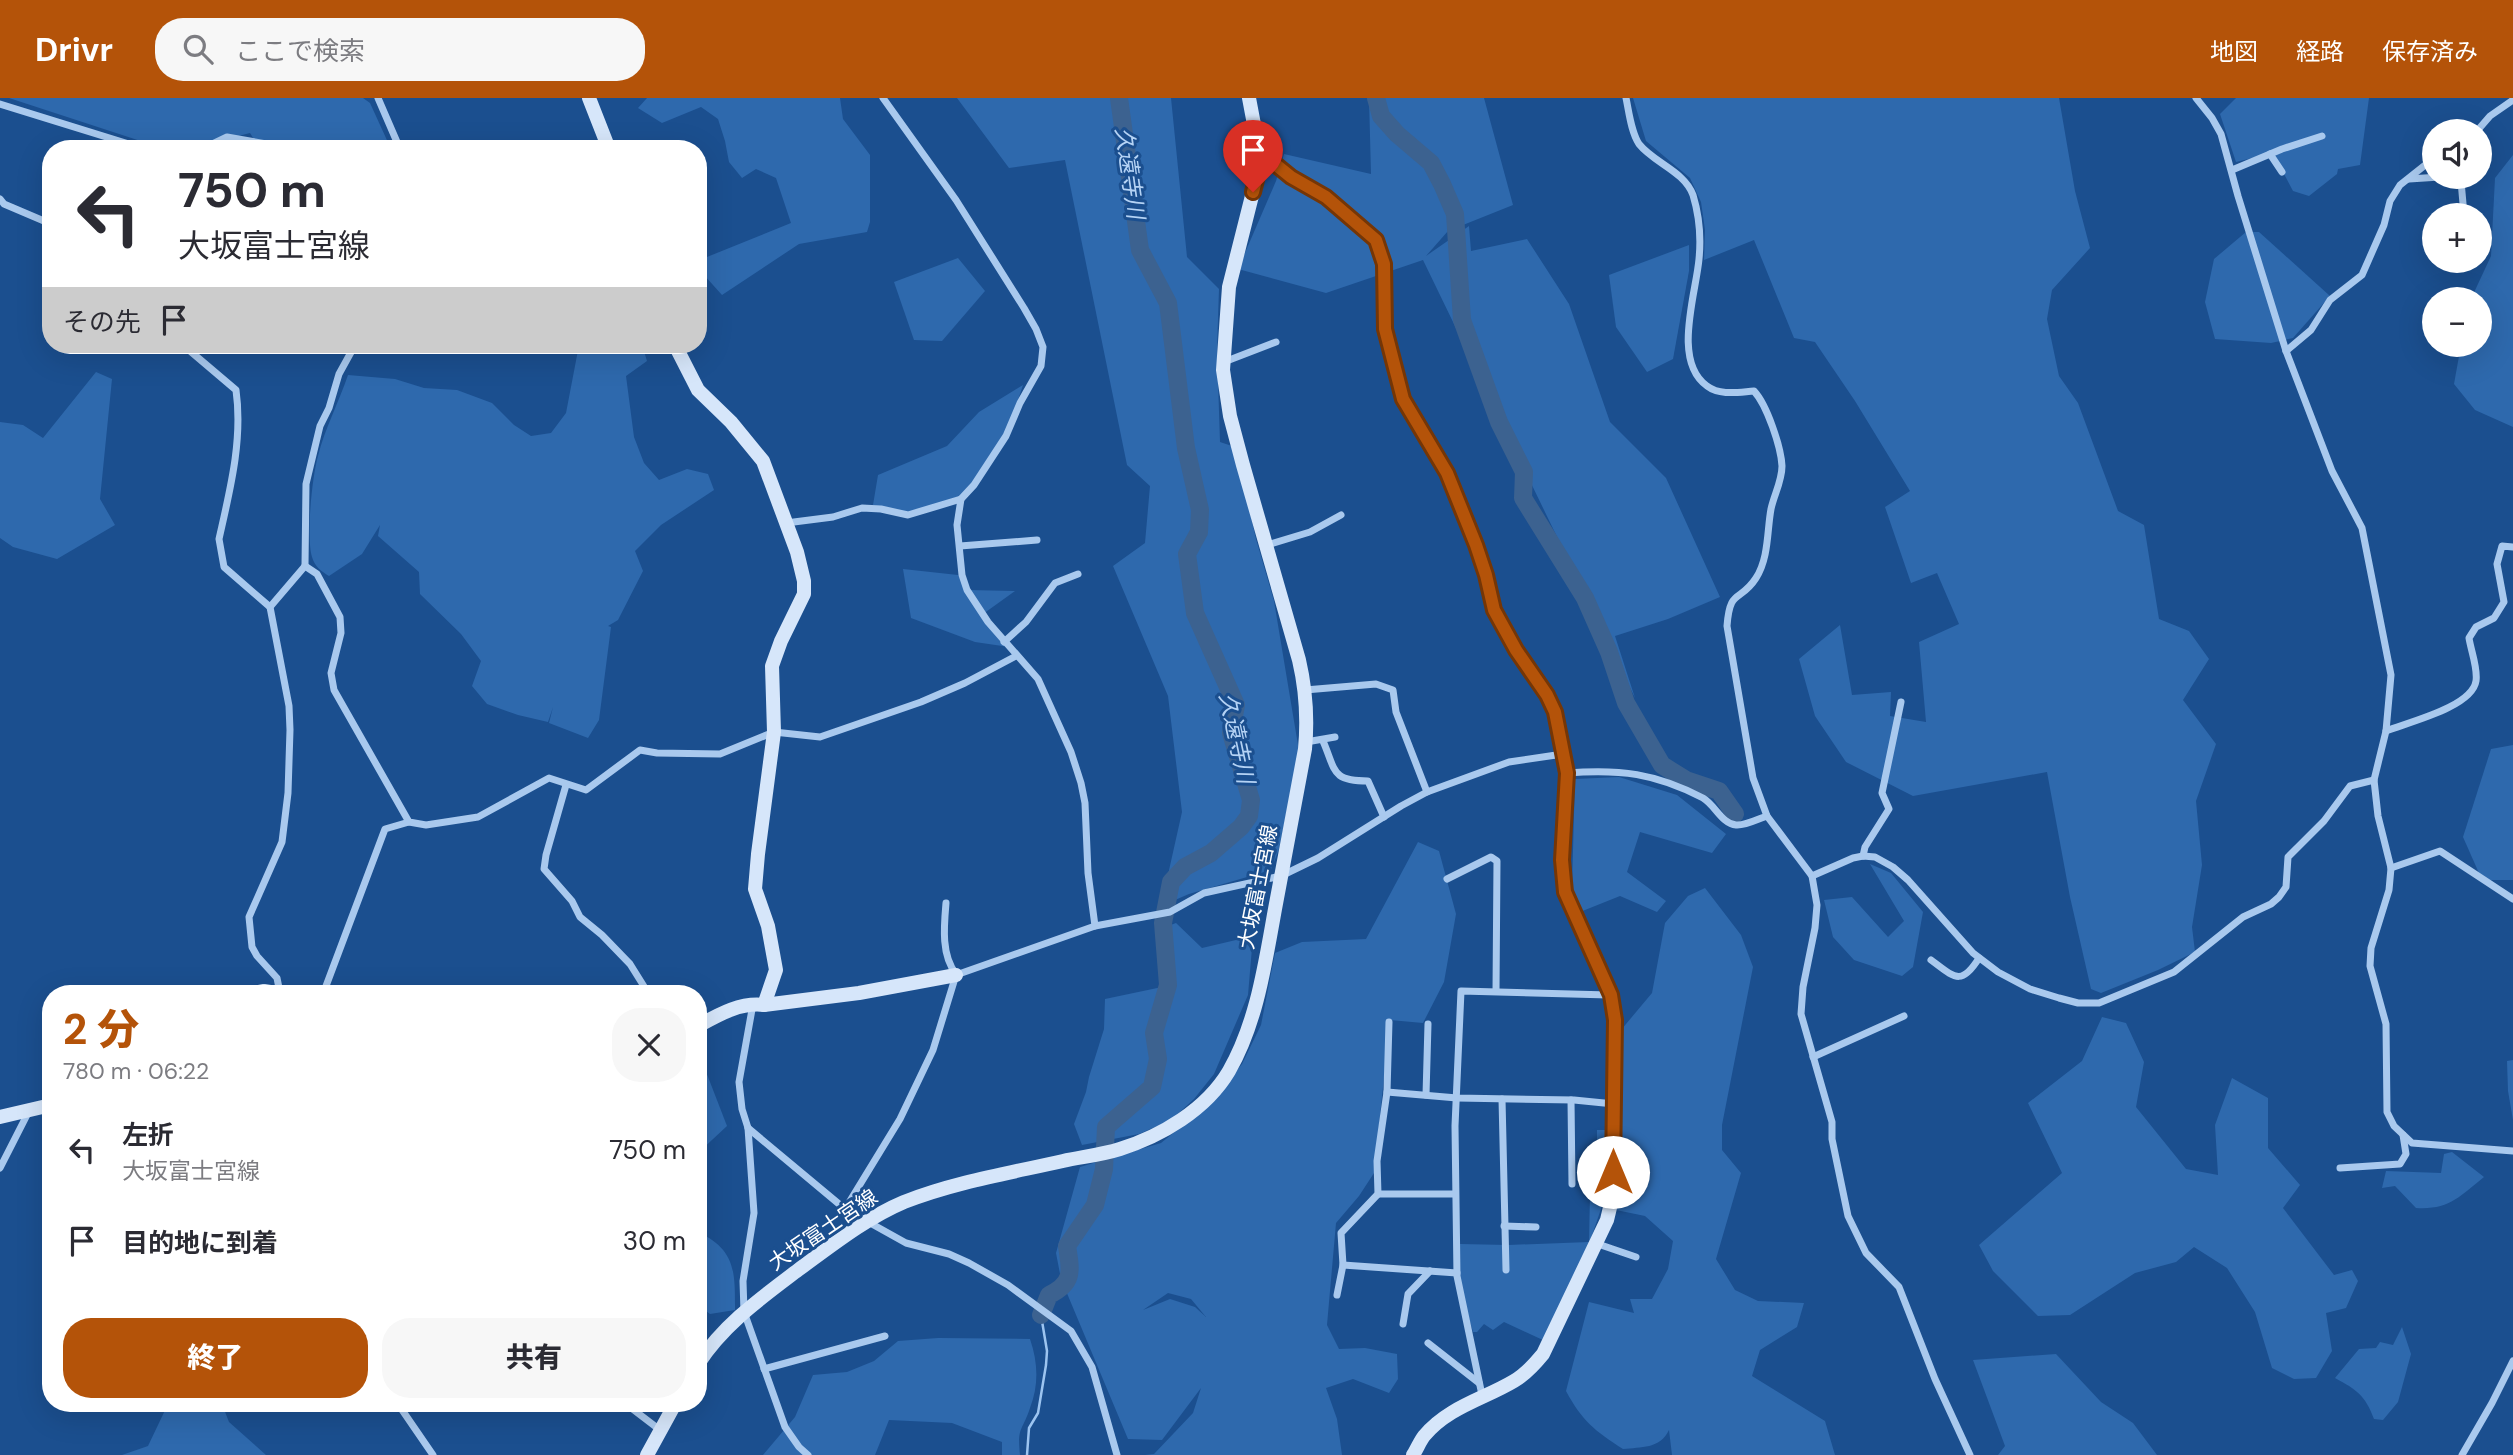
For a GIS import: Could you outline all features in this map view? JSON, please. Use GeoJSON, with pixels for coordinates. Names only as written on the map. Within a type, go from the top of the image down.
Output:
{"type":"FeatureCollection","features":[{"type":"Feature","properties":{"kind":"street"},"geometry":{"type":"LineString","coordinates":[[589,98],[605,140]]}},
{"type":"Feature","properties":{"kind":"street"},"geometry":{"type":"LineString","coordinates":[[786,523],[833,517],[862,509],[881,509],[908,515],[961,499],[974,485],[1006,436],[1020,403],[1041,366],[1043,347],[1030,318],[956,200],[883,98]]}},
{"type":"Feature","properties":{"kind":"street","name":"大坂富士宮線"},"geometry":{"type":"LineString","coordinates":[[707,1350],[744,1312],[823,1252],[868,1222],[904,1203],[957,1185],[1101,1154],[1154,1136],[1185,1118],[1208,1097],[1228,1073],[1254,1011],[1308,722],[1299,660],[1230,416],[1223,362],[1228,287],[1257,176],[1259,151],[1249,98]]}},
{"type":"Feature","properties":{"kind":"street"},"geometry":{"type":"LineString","coordinates":[[1626,98],[1637,141],[1646,152],[1685,183],[1692,193],[1698,223],[1699,257],[1688,340],[1697,376],[1707,386],[1726,392],[1754,391],[1764,403],[1780,453],[1782,469],[1771,508],[1767,544],[1757,577],[1731,600],[1727,626],[1748,738],[1752,778],[1767,816],[1812,876],[1817,905],[1801,1014],[1832,1122],[1832,1139],[1848,1216],[1866,1253],[1899,1287],[1935,1379],[1970,1455]]}},
{"type":"Feature","properties":{"kind":"street"},"geometry":{"type":"LineString","coordinates":[[2196,98],[2221,134],[2286,351],[2332,471],[2362,528],[2391,675],[2386,730],[2374,780],[2378,816],[2391,867],[2389,890],[2371,948],[2370,966],[2386,1024],[2387,1112],[2394,1126],[2412,1143],[2513,1151]]}},
{"type":"Feature","properties":{"kind":"street"},"geometry":{"type":"LineString","coordinates":[[376,99],[396,140]]}},
{"type":"Feature","properties":{"kind":"street"},"geometry":{"type":"LineString","coordinates":[[2487,119],[2513,100]]}},
{"type":"Feature","properties":{"kind":"street"},"geometry":{"type":"LineString","coordinates":[[0,104],[116,140]]}},
{"type":"Feature","properties":{"kind":"street"},"geometry":{"type":"LineString","coordinates":[[2232,170],[2322,136]]}},
{"type":"Feature","properties":{"kind":"street"},"geometry":{"type":"LineString","coordinates":[[221,140],[227,137],[250,140]]}},
{"type":"Feature","properties":{"kind":"street"},"geometry":{"type":"LineString","coordinates":[[1259,151],[1291,177],[1326,197],[1376,240],[1384,264],[1385,329],[1403,399],[1447,473],[1476,545],[1494,610],[1555,712],[1567,773],[1562,860],[1565,892],[1611,995],[1615,1020],[1613,1195],[1607,1220],[1543,1354],[1530,1370],[1515,1381],[1481,1389],[1424,1436],[1413,1455]]}},
{"type":"Feature","properties":{"kind":"street"},"geometry":{"type":"LineString","coordinates":[[2270,154],[2282,172]]}},
{"type":"Feature","properties":{"kind":"street"},"geometry":{"type":"LineString","coordinates":[[2286,351],[2311,330],[2330,300],[2362,275],[2384,225],[2390,201],[2400,185],[2422,168]]}},
{"type":"Feature","properties":{"kind":"street"},"geometry":{"type":"LineString","coordinates":[[2409,179],[2422,178]]}},
{"type":"Feature","properties":{"kind":"street"},"geometry":{"type":"LineString","coordinates":[[0,199],[4,204],[42,220]]}},
{"type":"Feature","properties":{"kind":"street"},"geometry":{"type":"LineString","coordinates":[[1223,362],[1276,342]]}},
{"type":"Feature","properties":{"kind":"street"},"geometry":{"type":"LineString","coordinates":[[194,354],[236,390],[238,409],[235,470],[219,539],[220,550],[224,567],[270,607],[289,706],[288,793],[282,842],[249,917],[249,935],[257,956],[277,978],[279,985]]}},
{"type":"Feature","properties":{"kind":"street"},"geometry":{"type":"LineString","coordinates":[[305,566],[306,484],[320,426],[329,408],[339,374],[350,354]]}},
{"type":"Feature","properties":{"kind":"street"},"geometry":{"type":"LineString","coordinates":[[680,354],[698,390],[744,437],[762,461],[786,523],[804,581],[804,594],[772,666],[774,732],[755,889],[768,926],[776,970],[758,1004],[739,1082],[741,1110],[748,1128],[754,1213],[743,1280],[744,1312],[785,1427],[808,1455]]}},
{"type":"Feature","properties":{"kind":"street"},"geometry":{"type":"LineString","coordinates":[[961,499],[957,525],[962,575],[967,590],[988,622],[1038,679],[1057,718],[1081,783],[1095,926]]}},
{"type":"Feature","properties":{"kind":"street"},"geometry":{"type":"LineString","coordinates":[[1267,545],[1310,532],[1341,515]]}},
{"type":"Feature","properties":{"kind":"street"},"geometry":{"type":"LineString","coordinates":[[960,546],[1037,540]]}},
{"type":"Feature","properties":{"kind":"street"},"geometry":{"type":"LineString","coordinates":[[2386,730],[2457,705],[2474,688],[2477,678],[2469,638],[2476,627],[2494,618],[2504,601],[2497,564],[2502,546],[2513,547]]}},
{"type":"Feature","properties":{"kind":"street"},"geometry":{"type":"LineString","coordinates":[[270,607],[305,566]]}},
{"type":"Feature","properties":{"kind":"street"},"geometry":{"type":"LineString","coordinates":[[305,566],[317,574],[340,617],[341,632],[331,673],[334,690],[410,822]]}},
{"type":"Feature","properties":{"kind":"street"},"geometry":{"type":"LineString","coordinates":[[1004,642],[1026,622],[1055,583],[1078,574]]}},
{"type":"Feature","properties":{"kind":"street"},"geometry":{"type":"LineString","coordinates":[[326,985],[385,829],[410,822],[426,825],[478,817],[549,778],[586,790],[640,750],[657,753],[720,754],[774,732],[820,737],[965,683],[1016,656]]}},
{"type":"Feature","properties":{"kind":"street"},"geometry":{"type":"LineString","coordinates":[[1305,690],[1376,684],[1393,690],[1396,712],[1427,792]]}},
{"type":"Feature","properties":{"kind":"street"},"geometry":{"type":"LineString","coordinates":[[1863,856],[1865,847],[1889,809],[1882,793],[1901,702]]}},
{"type":"Feature","properties":{"kind":"street"},"geometry":{"type":"LineString","coordinates":[[1306,742],[1335,737]]}},
{"type":"Feature","properties":{"kind":"street"},"geometry":{"type":"LineString","coordinates":[[1324,741],[1339,776],[1346,780],[1368,780],[1384,817]]}},
{"type":"Feature","properties":{"kind":"street"},"geometry":{"type":"LineString","coordinates":[[707,1021],[724,1012],[758,1004],[859,993],[956,975],[1095,926],[1169,912],[1204,894],[1281,876],[1318,858],[1427,792],[1509,762],[1563,754]]}},
{"type":"Feature","properties":{"kind":"street"},"geometry":{"type":"LineString","coordinates":[[1567,773],[1602,770],[1639,773],[1706,800],[1728,823],[1739,826],[1767,816]]}},
{"type":"Feature","properties":{"kind":"street"},"geometry":{"type":"LineString","coordinates":[[1812,876],[1863,856],[1875,857],[1908,880],[1979,958],[2030,989],[2078,1003],[2099,1003],[2160,978],[2183,965],[2243,916],[2265,908],[2279,897],[2286,887],[2288,857],[2324,821],[2350,786],[2374,780]]}},
{"type":"Feature","properties":{"kind":"street"},"geometry":{"type":"LineString","coordinates":[[566,785],[544,869],[572,901],[580,917],[603,935],[630,964],[643,985]]}},
{"type":"Feature","properties":{"kind":"street"},"geometry":{"type":"LineString","coordinates":[[2391,867],[2440,851],[2513,898]]}},
{"type":"Feature","properties":{"kind":"street"},"geometry":{"type":"LineString","coordinates":[[1447,879],[1491,858],[1497,861],[1496,990]]}},
{"type":"Feature","properties":{"kind":"street"},"geometry":{"type":"LineString","coordinates":[[946,903],[944,933],[950,966],[956,975]]}},
{"type":"Feature","properties":{"kind":"street"},"geometry":{"type":"LineString","coordinates":[[1931,960],[1950,975],[1960,977],[1970,974],[1979,958]]}},
{"type":"Feature","properties":{"kind":"street"},"geometry":{"type":"LineString","coordinates":[[845,1209],[900,1119],[933,1050],[956,975]]}},
{"type":"Feature","properties":{"kind":"street"},"geometry":{"type":"LineString","coordinates":[[1481,1389],[1457,1273],[1454,1194],[1461,991],[1611,995]]}},
{"type":"Feature","properties":{"kind":"street"},"geometry":{"type":"LineString","coordinates":[[1813,1057],[1904,1016]]}},
{"type":"Feature","properties":{"kind":"street"},"geometry":{"type":"LineString","coordinates":[[1378,1194],[1377,1161],[1387,1092],[1390,1022]]}},
{"type":"Feature","properties":{"kind":"street"},"geometry":{"type":"LineString","coordinates":[[1426,1095],[1428,1024]]}},
{"type":"Feature","properties":{"kind":"street"},"geometry":{"type":"LineString","coordinates":[[1387,1092],[1457,1098],[1571,1100],[1614,1104]]}},
{"type":"Feature","properties":{"kind":"street"},"geometry":{"type":"LineString","coordinates":[[1502,1099],[1506,1270]]}},
{"type":"Feature","properties":{"kind":"street"},"geometry":{"type":"LineString","coordinates":[[1571,1100],[1572,1184]]}},
{"type":"Feature","properties":{"kind":"street"},"geometry":{"type":"LineString","coordinates":[[0,1117],[42,1107]]}},
{"type":"Feature","properties":{"kind":"street"},"geometry":{"type":"LineString","coordinates":[[0,1168],[29,1110]]}},
{"type":"Feature","properties":{"kind":"street"},"geometry":{"type":"LineString","coordinates":[[748,1128],[845,1209],[906,1243],[949,1254],[969,1263],[1071,1331],[1092,1367],[1117,1455]]}},
{"type":"Feature","properties":{"kind":"street"},"geometry":{"type":"LineString","coordinates":[[2340,1168],[2400,1164],[2406,1154],[2403,1134]]}},
{"type":"Feature","properties":{"kind":"street"},"geometry":{"type":"LineString","coordinates":[[1337,1295],[1343,1265],[1340,1233],[1378,1194],[1454,1194]]}},
{"type":"Feature","properties":{"kind":"street"},"geometry":{"type":"LineString","coordinates":[[1504,1226],[1536,1227]]}},
{"type":"Feature","properties":{"kind":"street"},"geometry":{"type":"LineString","coordinates":[[1595,1243],[1636,1257]]}},
{"type":"Feature","properties":{"kind":"street"},"geometry":{"type":"LineString","coordinates":[[1343,1265],[1457,1273]]}},
{"type":"Feature","properties":{"kind":"street"},"geometry":{"type":"LineString","coordinates":[[1403,1324],[1408,1294],[1430,1271]]}},
{"type":"Feature","properties":{"kind":"street"},"geometry":{"type":"LineString","coordinates":[[764,1369],[885,1336]]}},
{"type":"Feature","properties":{"kind":"street"},"geometry":{"type":"LineString","coordinates":[[1428,1343],[1481,1389]]}},
{"type":"Feature","properties":{"kind":"street"},"geometry":{"type":"LineString","coordinates":[[2462,1455],[2513,1361]]}},
{"type":"Feature","properties":{"kind":"street"},"geometry":{"type":"LineString","coordinates":[[403,1412],[433,1455]]}},
{"type":"Feature","properties":{"kind":"street"},"geometry":{"type":"LineString","coordinates":[[639,1412],[660,1430]]}},
{"type":"Feature","properties":{"kind":"street"},"geometry":{"type":"LineString","coordinates":[[647,1455],[670,1412]]}},
{"type":"Feature","properties":{"kind":"shaded area"},"geometry":{"type":"Polygon","coordinates":[[[9,98],[363,98],[370,103],[387,140],[254,140],[250,133],[223,140],[137,140],[9,98]]]}},
{"type":"Feature","properties":{"kind":"shaded area"},"geometry":{"type":"Polygon","coordinates":[[[647,98],[840,98],[843,119],[870,155],[870,222],[867,232],[799,244],[722,295],[707,278],[707,257],[791,223],[776,178],[756,169],[742,178],[729,162],[718,119],[701,107],[662,123],[638,108],[647,98]]]}},
{"type":"Feature","properties":{"kind":"shaded area"},"geometry":{"type":"Polygon","coordinates":[[[957,98],[1171,98],[1187,257],[1219,289],[1217,350],[1220,442],[1235,447],[1256,539],[1274,601],[1299,751],[1279,849],[1271,870],[1189,894],[1161,906],[1182,812],[1168,696],[1113,566],[1145,543],[1150,486],[1127,465],[1065,160],[1009,168],[957,98]]]}},
{"type":"Feature","properties":{"kind":"shaded area"},"geometry":{"type":"Polygon","coordinates":[[[1369,98],[1484,98],[1513,205],[1448,231],[1426,256],[1469,226],[1471,251],[1527,239],[1569,304],[1610,422],[1666,478],[1720,597],[1668,619],[1615,636],[1635,698],[1423,260],[1326,293],[1238,269],[1276,181],[1284,154],[1371,174],[1369,98]]]}},
{"type":"Feature","properties":{"kind":"shaded area"},"geometry":{"type":"Polygon","coordinates":[[[1633,98],[2059,98],[2075,191],[2090,248],[2052,290],[2047,319],[2059,376],[2078,403],[2118,511],[2144,525],[2159,619],[2189,631],[2209,659],[2183,700],[2216,744],[2196,801],[2202,865],[2192,927],[2195,952],[2101,993],[2091,989],[2070,897],[2047,772],[1913,796],[1846,762],[1815,716],[1799,659],[1840,625],[1852,695],[1891,692],[1890,716],[1926,722],[1919,642],[1959,624],[1937,573],[1911,583],[1885,507],[1910,491],[1855,401],[1815,342],[1794,338],[1754,240],[1704,260],[1705,230],[1701,202],[1690,178],[1646,141],[1633,98]]]}},
{"type":"Feature","properties":{"kind":"shaded area"},"geometry":{"type":"Polygon","coordinates":[[[2236,98],[2369,98],[2360,165],[2338,169],[2337,174],[2309,196],[2293,191],[2273,153],[2236,162],[2220,114],[2236,98]]]}},
{"type":"Feature","properties":{"kind":"shaded area"},"geometry":{"type":"Polygon","coordinates":[[[2513,155],[2513,427],[2475,410],[2454,384],[2459,357],[2492,357],[2492,287],[2477,287],[2483,273],[2492,273],[2495,178],[2513,155]]]}},
{"type":"Feature","properties":{"kind":"shaded area"},"geometry":{"type":"Polygon","coordinates":[[[2246,232],[2259,232],[2330,296],[2293,338],[2271,343],[2215,339],[2205,302],[2214,259],[2246,232]]]}},
{"type":"Feature","properties":{"kind":"shaded area"},"geometry":{"type":"Polygon","coordinates":[[[1689,245],[1689,271],[1673,359],[1647,372],[1616,327],[1609,275],[1689,245]]]}},
{"type":"Feature","properties":{"kind":"shaded area"},"geometry":{"type":"Polygon","coordinates":[[[958,258],[985,291],[942,341],[914,340],[894,282],[958,258]]]}},
{"type":"Feature","properties":{"kind":"shaded area"},"geometry":{"type":"Polygon","coordinates":[[[577,354],[645,354],[647,361],[626,376],[634,437],[644,463],[659,480],[687,469],[708,474],[714,490],[661,525],[635,551],[643,571],[618,620],[608,626],[611,627],[599,720],[588,738],[549,723],[553,707],[548,722],[487,704],[472,686],[481,661],[461,634],[420,594],[419,572],[378,536],[380,525],[362,554],[329,576],[313,560],[310,548],[312,492],[318,456],[348,375],[395,379],[424,388],[457,390],[492,403],[514,425],[531,436],[551,433],[566,413],[577,354]]]}},
{"type":"Feature","properties":{"kind":"shaded area"},"geometry":{"type":"Polygon","coordinates":[[[96,372],[112,379],[100,499],[115,525],[57,559],[13,547],[0,538],[0,422],[23,425],[43,438],[96,372]]]}},
{"type":"Feature","properties":{"kind":"shaded area"},"geometry":{"type":"Polygon","coordinates":[[[1023,385],[1006,436],[963,497],[908,515],[873,505],[878,475],[947,446],[979,412],[1023,385]]]}},
{"type":"Feature","properties":{"kind":"shaded area"},"geometry":{"type":"Polygon","coordinates":[[[903,569],[958,575],[967,590],[1015,591],[983,614],[1009,647],[975,642],[911,618],[903,569]]]}},
{"type":"Feature","properties":{"kind":"shaded area"},"geometry":{"type":"Polygon","coordinates":[[[2513,745],[2513,880],[2482,880],[2463,837],[2491,749],[2513,745]]]}},
{"type":"Feature","properties":{"kind":"shaded area"},"geometry":{"type":"Polygon","coordinates":[[[1619,777],[1677,795],[1726,834],[1712,853],[1640,832],[1627,872],[1666,901],[1657,912],[1620,896],[1580,912],[1572,885],[1575,779],[1619,777]]]}},
{"type":"Feature","properties":{"kind":"shaded area"},"geometry":{"type":"Polygon","coordinates":[[[1418,842],[1439,851],[1456,914],[1444,982],[1423,1023],[1390,1020],[1374,1173],[1336,1223],[1327,1325],[1339,1349],[1365,1348],[1397,1354],[1398,1379],[1389,1393],[1353,1379],[1326,1388],[1337,1419],[1342,1455],[1145,1455],[1154,1454],[1193,1413],[1201,1388],[1162,1440],[1128,1439],[1061,1279],[1056,1253],[1080,1167],[1161,1143],[1210,1103],[1242,1064],[1261,1025],[1275,953],[1302,942],[1366,939],[1418,842]],[[1168,1293],[1143,1310],[1170,1299],[1195,1307],[1206,1317],[1191,1299],[1168,1293]]]}},
{"type":"Feature","properties":{"kind":"shaded area"},"geometry":{"type":"Polygon","coordinates":[[[1870,864],[1891,873],[1923,912],[1913,967],[1902,976],[1854,960],[1833,937],[1824,900],[1852,897],[1888,937],[1904,921],[1870,864]]]}},
{"type":"Feature","properties":{"kind":"shaded area"},"geometry":{"type":"Polygon","coordinates":[[[1705,888],[1741,935],[1753,967],[1722,1125],[1722,1150],[1741,1173],[1716,1259],[1735,1290],[1758,1301],[1804,1303],[1797,1327],[1760,1350],[1752,1376],[1825,1421],[1835,1455],[1672,1455],[1669,1430],[1661,1441],[1655,1444],[1623,1449],[1590,1424],[1566,1391],[1589,1302],[1634,1313],[1630,1299],[1652,1299],[1668,1269],[1673,1241],[1645,1216],[1616,1210],[1622,1141],[1621,1030],[1652,993],[1665,923],[1688,896],[1705,888]]]}},
{"type":"Feature","properties":{"kind":"shaded area"},"geometry":{"type":"Polygon","coordinates":[[[1176,923],[1202,948],[1253,936],[1248,995],[1214,1074],[1194,1099],[1171,1120],[1139,1134],[1082,1145],[1074,1124],[1104,1029],[1105,999],[1162,987],[1155,931],[1176,923]]]}},
{"type":"Feature","properties":{"kind":"shaded area"},"geometry":{"type":"Polygon","coordinates":[[[2102,1017],[2126,1023],[2144,1062],[2136,1107],[2186,1169],[2218,1175],[2215,1125],[2232,1078],[2268,1098],[2268,1148],[2300,1185],[2283,1208],[2334,1275],[2352,1270],[2358,1281],[2346,1308],[2326,1313],[2332,1351],[2316,1378],[2294,1379],[2272,1368],[2255,1312],[2227,1268],[2194,1247],[2176,1262],[2135,1273],[2070,1315],[2038,1316],[1993,1271],[1979,1245],[2062,1173],[2028,1103],[2082,1061],[2102,1017]]]}},
{"type":"Feature","properties":{"kind":"shaded area"},"geometry":{"type":"Polygon","coordinates":[[[2513,1060],[2513,1120],[2507,1061],[2513,1060]]]}},
{"type":"Feature","properties":{"kind":"shaded area"},"geometry":{"type":"Polygon","coordinates":[[[707,1074],[727,1126],[707,1145],[707,1074]]]}},
{"type":"Feature","properties":{"kind":"shaded area"},"geometry":{"type":"Polygon","coordinates":[[[1597,1130],[1606,1130],[1607,1189],[1589,1244],[1545,1341],[1504,1322],[1493,1330],[1484,1324],[1477,1332],[1473,1332],[1458,1281],[1460,1244],[1589,1242],[1590,1194],[1597,1168],[1597,1130]]]}},
{"type":"Feature","properties":{"kind":"shaded area"},"geometry":{"type":"Polygon","coordinates":[[[2452,1152],[2484,1177],[2453,1201],[2437,1207],[2416,1208],[2395,1186],[2382,1188],[2386,1171],[2441,1173],[2444,1154],[2452,1152]]]}},
{"type":"Feature","properties":{"kind":"shaded area"},"geometry":{"type":"Polygon","coordinates":[[[707,1237],[720,1246],[726,1255],[731,1264],[735,1284],[735,1310],[710,1314],[707,1312],[707,1237]]]}},
{"type":"Feature","properties":{"kind":"shaded area"},"geometry":{"type":"Polygon","coordinates":[[[2402,1327],[2411,1354],[2398,1402],[2383,1420],[2374,1419],[2359,1394],[2335,1378],[2359,1349],[2376,1348],[2380,1342],[2393,1345],[2402,1327]]]}},
{"type":"Feature","properties":{"kind":"shaded area"},"geometry":{"type":"Polygon","coordinates":[[[938,1338],[1030,1339],[1035,1356],[1036,1382],[1033,1399],[1020,1434],[1020,1455],[1002,1455],[1002,1442],[952,1423],[889,1420],[875,1455],[763,1455],[795,1417],[813,1375],[847,1372],[874,1361],[898,1341],[938,1338]]]}},
{"type":"Feature","properties":{"kind":"shaded area"},"geometry":{"type":"Polygon","coordinates":[[[2056,1354],[2101,1402],[2133,1423],[2157,1455],[1998,1455],[2005,1446],[1973,1360],[2056,1354]]]}},
{"type":"Feature","properties":{"kind":"shaded area"},"geometry":{"type":"Polygon","coordinates":[[[164,1412],[225,1412],[229,1422],[266,1455],[122,1455],[148,1446],[164,1412]]]}},
{"type":"Feature","properties":{"kind":"waterway","name":"久遠寺川"},"geometry":{"type":"LineString","coordinates":[[1041,1315],[1049,1295],[1067,1281],[1070,1269],[1067,1246],[1095,1205],[1104,1169],[1106,1127],[1152,1087],[1158,1059],[1154,1033],[1168,985],[1163,923],[1171,882],[1185,867],[1211,853],[1241,827],[1249,816],[1251,800],[1231,733],[1236,705],[1195,613],[1187,554],[1199,532],[1200,510],[1186,448],[1168,303],[1140,250],[1119,98]]}},
{"type":"Feature","properties":{"kind":"waterway"},"geometry":{"type":"LineString","coordinates":[[1376,98],[1381,116],[1397,134],[1431,163],[1455,214],[1462,320],[1499,422],[1524,472],[1523,498],[1585,598],[1609,652],[1626,703],[1662,765],[1686,780],[1719,791],[1735,814]]}},
{"type":"Feature","properties":{"kind":"waterway"},"geometry":{"type":"LineString","coordinates":[[1027,1455],[1029,1428],[1038,1413],[1046,1365],[1047,1351],[1041,1315]]}},
{"type":"Feature","properties":{"kind":"route"},"geometry":{"type":"LineString","coordinates":[[1253,192],[1259,151],[1291,177],[1326,197],[1376,240],[1384,264],[1385,329],[1403,399],[1447,473],[1476,545],[1494,610],[1555,712],[1567,773],[1562,860],[1565,892],[1577,914],[1614,1007],[1616,1059],[1613,1172]]}}]}
